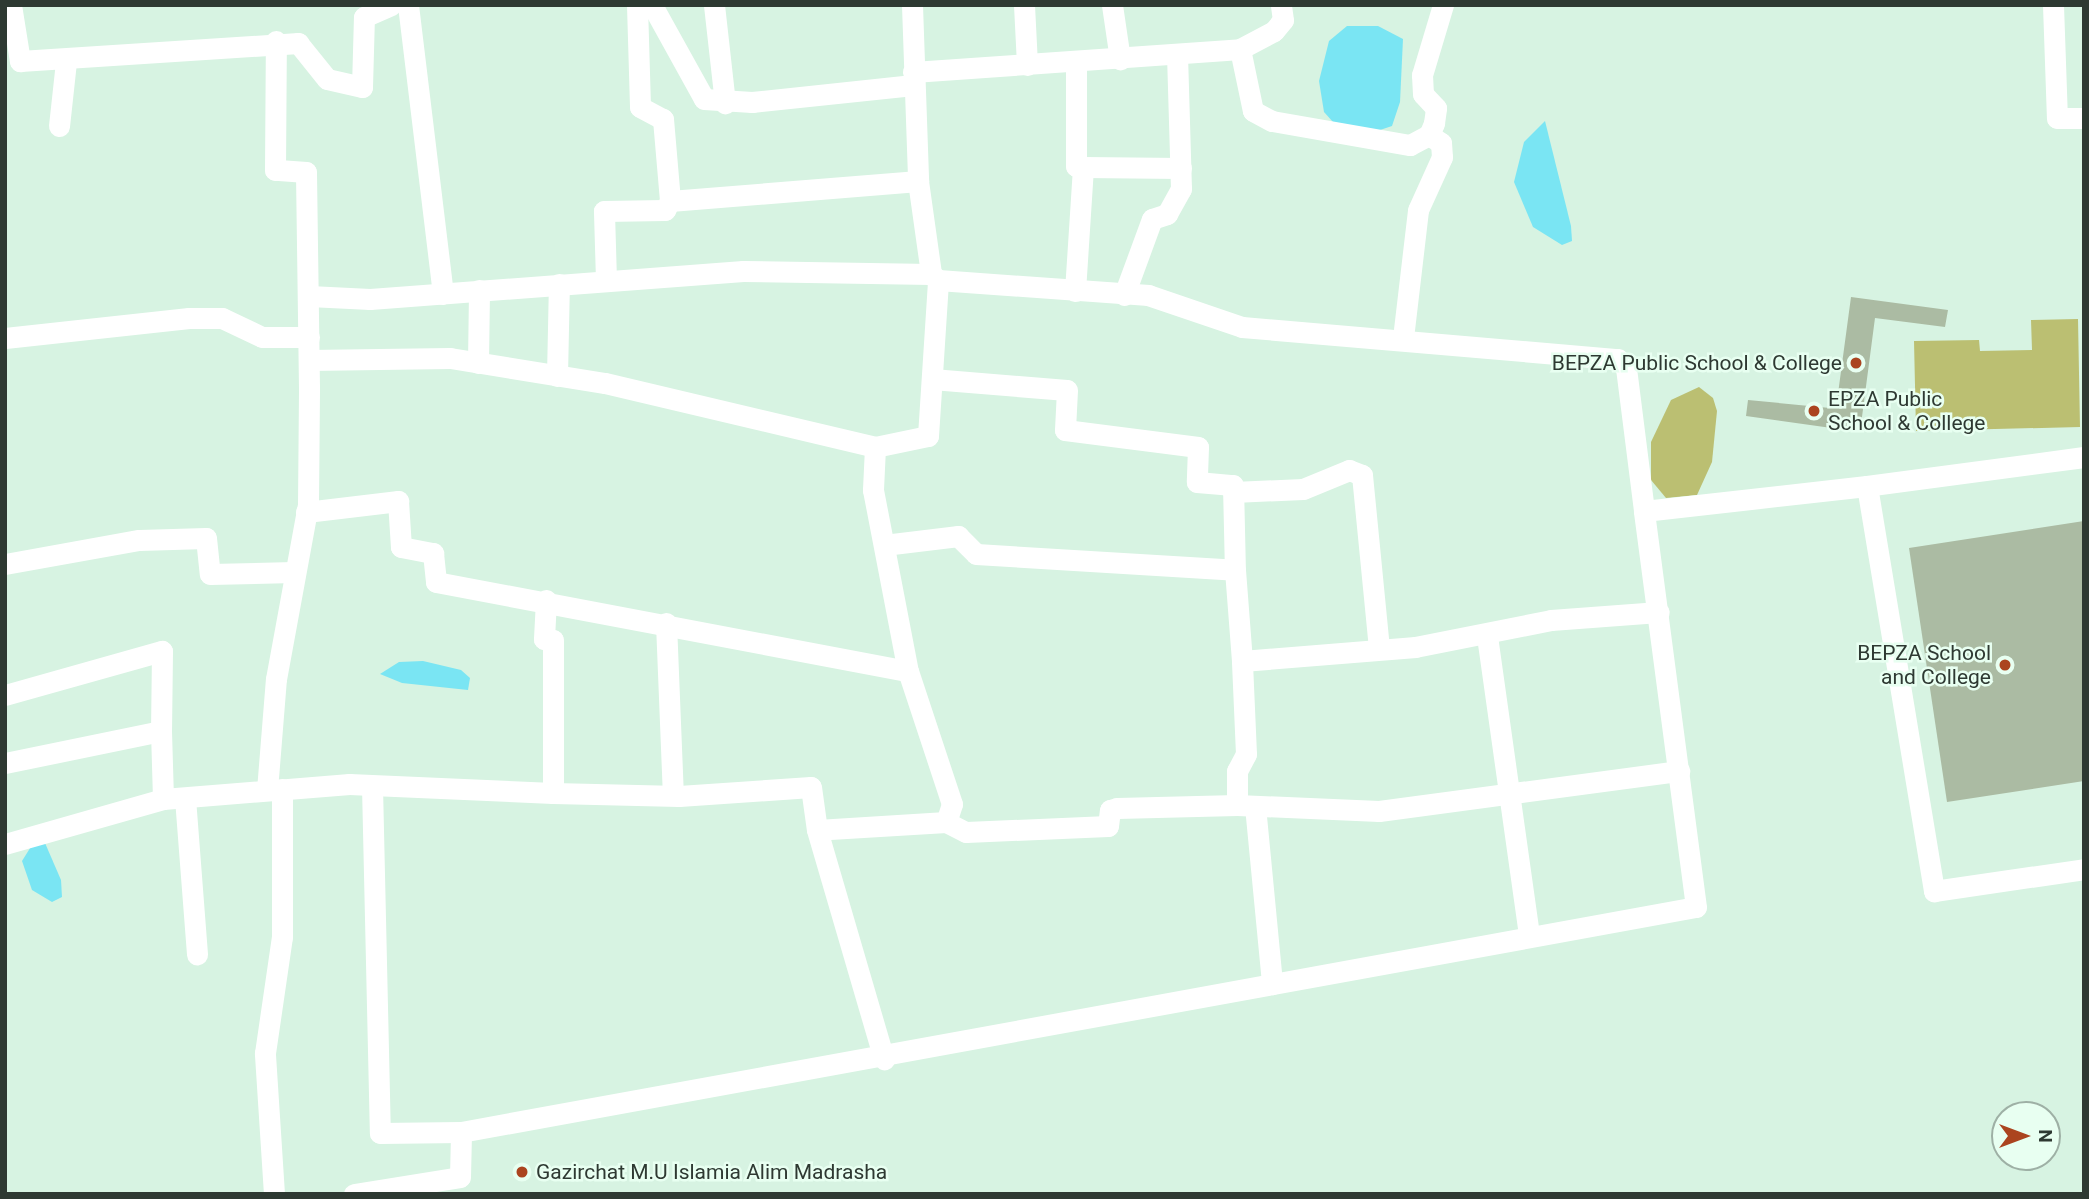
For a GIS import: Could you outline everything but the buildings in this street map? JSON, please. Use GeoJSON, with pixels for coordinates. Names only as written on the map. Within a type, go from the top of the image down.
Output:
{"type":"FeatureCollection","features":[{"type":"Feature","properties":{"kind":"street"},"geometry":{"type":"LineString","coordinates":[[11,5],[20,61],[66,62],[276,41],[308,49],[327,79],[362,87],[364,17],[391,5]]}},
{"type":"Feature","properties":{"kind":"street"},"geometry":{"type":"LineString","coordinates":[[408,5],[443,294]]}},
{"type":"Feature","properties":{"kind":"street"},"geometry":{"type":"LineString","coordinates":[[606,280],[604,211],[664,209],[670,201],[663,119],[640,107],[638,5]]}},
{"type":"Feature","properties":{"kind":"street"},"geometry":{"type":"LineString","coordinates":[[652,5],[704,99],[724,103],[1027,65],[1240,49],[1274,31],[1283,20],[1280,5]]}},
{"type":"Feature","properties":{"kind":"street"},"geometry":{"type":"LineString","coordinates":[[714,5],[724,103]]}},
{"type":"Feature","properties":{"kind":"street"},"geometry":{"type":"LineString","coordinates":[[309,360],[478,363],[557,376],[875,447],[928,436],[935,277],[918,181],[912,5]]}},
{"type":"Feature","properties":{"kind":"street"},"geometry":{"type":"LineString","coordinates":[[1024,5],[1027,65]]}},
{"type":"Feature","properties":{"kind":"street"},"geometry":{"type":"LineString","coordinates":[[1112,5],[1120,59]]}},
{"type":"Feature","properties":{"kind":"street"},"geometry":{"type":"LineString","coordinates":[[1240,49],[1253,111],[1272,121],[1410,145],[1429,135],[1436,108],[1423,94],[1422,75],[1443,5]]}},
{"type":"Feature","properties":{"kind":"street"},"geometry":{"type":"LineString","coordinates":[[2053,5],[2057,118],[2084,118]]}},
{"type":"Feature","properties":{"kind":"street"},"geometry":{"type":"LineString","coordinates":[[274,1194],[265,1054],[282,937],[275,790],[294,572],[306,512],[309,360],[306,172],[275,170],[276,41]]}},
{"type":"Feature","properties":{"kind":"street"},"geometry":{"type":"LineString","coordinates":[[1124,295],[1152,219],[1174,206],[1181,168],[1177,54]]}},
{"type":"Feature","properties":{"kind":"street"},"geometry":{"type":"LineString","coordinates":[[59,126],[66,62]]}},
{"type":"Feature","properties":{"kind":"street"},"geometry":{"type":"LineString","coordinates":[[1076,62],[1076,166],[1181,168]]}},
{"type":"Feature","properties":{"kind":"street"},"geometry":{"type":"LineString","coordinates":[[1403,338],[1418,210],[1442,157],[1441,143],[1429,135]]}},
{"type":"Feature","properties":{"kind":"street"},"geometry":{"type":"LineString","coordinates":[[1075,291],[1083,167]]}},
{"type":"Feature","properties":{"kind":"street"},"geometry":{"type":"LineString","coordinates":[[670,201],[918,181]]}},
{"type":"Feature","properties":{"kind":"street"},"geometry":{"type":"LineString","coordinates":[[309,296],[443,294],[743,271],[935,277],[1075,291],[1148,295],[1242,327],[1403,338],[1618,359],[1626,368],[1696,907],[1272,984],[884,1059],[461,1132],[380,1133],[372,786]]}},
{"type":"Feature","properties":{"kind":"street"},"geometry":{"type":"LineString","coordinates":[[557,376],[559,284]]}},
{"type":"Feature","properties":{"kind":"street"},"geometry":{"type":"LineString","coordinates":[[478,363],[479,290]]}},
{"type":"Feature","properties":{"kind":"street"},"geometry":{"type":"LineString","coordinates":[[5,338],[189,317],[222,317],[262,337],[309,337]]}},
{"type":"Feature","properties":{"kind":"street"},"geometry":{"type":"LineString","coordinates":[[932,379],[1071,391],[1065,430],[1196,446],[1197,482],[1230,484],[1233,492],[1246,754],[1237,771],[1246,806],[1272,984]]}},
{"type":"Feature","properties":{"kind":"street"},"geometry":{"type":"LineString","coordinates":[[875,447],[873,490],[908,671],[950,786],[946,822]]}},
{"type":"Feature","properties":{"kind":"street"},"geometry":{"type":"LineString","coordinates":[[1644,511],[1867,486],[2084,457]]}},
{"type":"Feature","properties":{"kind":"street"},"geometry":{"type":"LineString","coordinates":[[1233,492],[1303,489],[1349,470],[1362,475],[1379,647]]}},
{"type":"Feature","properties":{"kind":"street"},"geometry":{"type":"LineString","coordinates":[[1867,486],[1934,891],[2084,869]]}},
{"type":"Feature","properties":{"kind":"street"},"geometry":{"type":"LineString","coordinates":[[306,512],[398,501],[401,547],[433,553],[436,582],[545,600],[908,671]]}},
{"type":"Feature","properties":{"kind":"street"},"geometry":{"type":"LineString","coordinates":[[884,545],[958,536],[975,554],[1235,570]]}},
{"type":"Feature","properties":{"kind":"street"},"geometry":{"type":"LineString","coordinates":[[5,564],[139,540],[206,538],[210,574],[294,572]]}},
{"type":"Feature","properties":{"kind":"street"},"geometry":{"type":"LineString","coordinates":[[545,600],[544,639],[553,640],[553,793]]}},
{"type":"Feature","properties":{"kind":"street"},"geometry":{"type":"LineString","coordinates":[[1242,661],[1487,636],[1551,620],[1659,612]]}},
{"type":"Feature","properties":{"kind":"street"},"geometry":{"type":"LineString","coordinates":[[666,623],[673,795]]}},
{"type":"Feature","properties":{"kind":"street"},"geometry":{"type":"LineString","coordinates":[[1487,636],[1512,791],[1529,936]]}},
{"type":"Feature","properties":{"kind":"street"},"geometry":{"type":"LineString","coordinates":[[5,695],[162,651],[160,731],[163,799]]}},
{"type":"Feature","properties":{"kind":"street"},"geometry":{"type":"LineString","coordinates":[[5,763],[160,731]]}},
{"type":"Feature","properties":{"kind":"street"},"geometry":{"type":"LineString","coordinates":[[817,830],[946,822],[966,832],[1108,826],[1110,810],[1117,808],[1246,806],[1379,810],[1467,803],[1512,791],[1679,771]]}},
{"type":"Feature","properties":{"kind":"street"},"geometry":{"type":"LineString","coordinates":[[6,840],[163,799],[275,790],[372,786],[673,795],[811,787],[817,830],[884,1059]]}},
{"type":"Feature","properties":{"kind":"street"},"geometry":{"type":"LineString","coordinates":[[186,798],[197,954]]}},
{"type":"Feature","properties":{"kind":"street"},"geometry":{"type":"LineString","coordinates":[[354,1194],[460,1177],[461,1132]]}},
{"type":"Feature","properties":{"kind":"green space"},"geometry":{"type":"Polygon","coordinates":[[[2078,319],[2080,427],[1916,431],[1914,341],[1979,340],[1980,351],[2032,350],[2031,320],[2078,319]]]}},
{"type":"Feature","properties":{"kind":"green space"},"geometry":{"type":"Polygon","coordinates":[[[1699,387],[1713,398],[1717,411],[1712,462],[1697,495],[1666,498],[1651,480],[1651,442],[1671,400],[1699,387]]]}},
{"type":"Feature","properties":{"kind":"water"},"geometry":{"type":"Polygon","coordinates":[[[1347,26],[1378,26],[1403,39],[1400,102],[1392,126],[1377,131],[1333,122],[1324,112],[1319,81],[1329,41],[1347,26]]]}},
{"type":"Feature","properties":{"kind":"water"},"geometry":{"type":"Polygon","coordinates":[[[1545,121],[1571,226],[1572,241],[1562,245],[1533,227],[1514,182],[1524,142],[1545,121]]]}},
{"type":"Feature","properties":{"kind":"water"},"geometry":{"type":"Polygon","coordinates":[[[423,661],[461,670],[470,678],[468,690],[402,683],[380,674],[399,662],[423,661]]]}},
{"type":"Feature","properties":{"kind":"water"},"geometry":{"type":"Polygon","coordinates":[[[45,843],[61,880],[62,897],[52,902],[32,890],[22,861],[32,845],[45,843]]]}},
{"type":"Feature","properties":{"kind":"place","name":"BEPZA Public School & College"},"geometry":{"type":"Point","coordinates":[1856,363]}},
{"type":"Feature","properties":{"kind":"place","name":"EPZA Public School & College"},"geometry":{"type":"Point","coordinates":[1814,411]}},
{"type":"Feature","properties":{"kind":"place","name":"BEPZA School and College"},"geometry":{"type":"Point","coordinates":[2005,665]}},
{"type":"Feature","properties":{"kind":"place","name":"Gazirchat M.U Islamia Alim Madrasha"},"geometry":{"type":"Point","coordinates":[522,1172]}}]}
